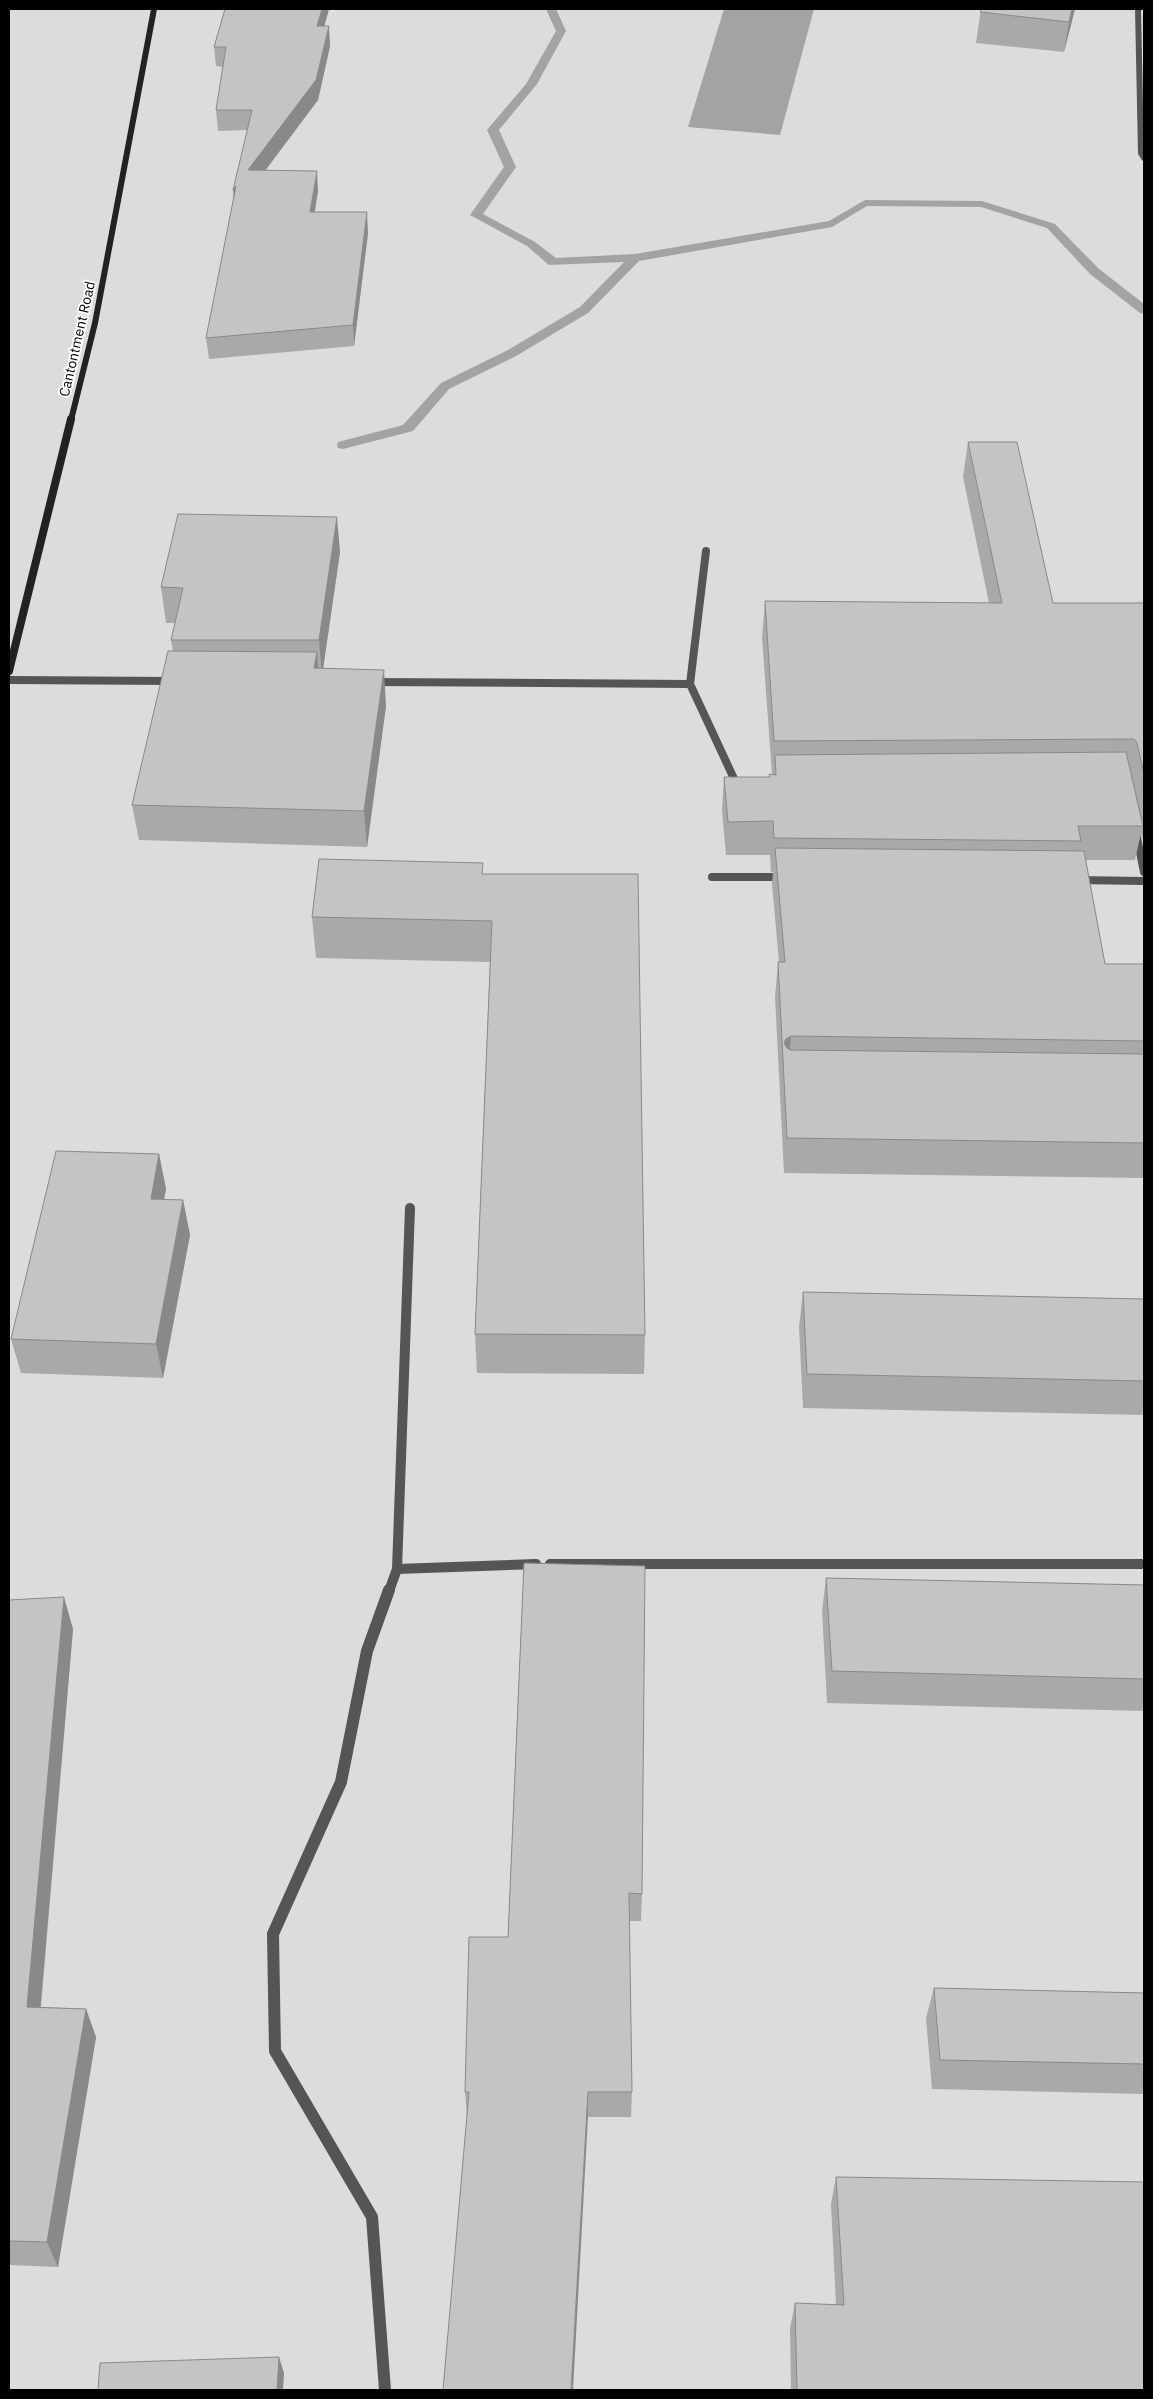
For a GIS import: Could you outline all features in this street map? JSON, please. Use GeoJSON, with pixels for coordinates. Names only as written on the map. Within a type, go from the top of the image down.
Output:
{"type":"FeatureCollection","features":[{"type":"Feature","properties":{"kind":"street","name":"Cantontment Road"},"geometry":{"type":"LineString","coordinates":[[9,671],[95,323],[154,9]]}},
{"type":"Feature","properties":{"kind":"street"},"geometry":{"type":"LineString","coordinates":[[1138,9],[1141,153],[1144,158]]}},
{"type":"Feature","properties":{"kind":"street"},"geometry":{"type":"LineString","coordinates":[[706,551],[690,684],[736,782],[756,782]]}},
{"type":"Feature","properties":{"kind":"street"},"geometry":{"type":"LineString","coordinates":[[9,680],[187,681]]}},
{"type":"Feature","properties":{"kind":"street"},"geometry":{"type":"LineString","coordinates":[[364,682],[690,684]]}},
{"type":"Feature","properties":{"kind":"street"},"geometry":{"type":"LineString","coordinates":[[1134,826],[1144,872]]}},
{"type":"Feature","properties":{"kind":"street"},"geometry":{"type":"LineString","coordinates":[[712,877],[800,878]]}},
{"type":"Feature","properties":{"kind":"street"},"geometry":{"type":"LineString","coordinates":[[1066,880],[1144,881]]}},
{"type":"Feature","properties":{"kind":"street"},"geometry":{"type":"LineString","coordinates":[[385,2390],[372,2217],[275,2050],[274,1934],[341,1782],[367,1651],[398,1569],[410,1208]]}},
{"type":"Feature","properties":{"kind":"street"},"geometry":{"type":"LineString","coordinates":[[398,1569],[494,1564],[1144,1564]]}},
{"type":"Feature","properties":{"kind":"shaded area"},"geometry":{"type":"Polygon","coordinates":[[[9,9],[1144,9],[1144,2390],[9,2390],[9,9]]]}},
{"type":"Feature","properties":{"kind":"shaded area"},"geometry":{"type":"Polygon","coordinates":[[[724,9],[814,9],[780,135],[688,127],[724,9]]]}},
{"type":"Feature","properties":{"kind":"building"},"geometry":{"type":"Polygon","coordinates":[[[225,9],[322,9],[317,26],[329,26],[316,80],[248,170],[317,171],[310,212],[367,212],[353,325],[206,338],[236,186],[233,190],[252,110],[216,110],[226,47],[214,47],[225,9]]]}},
{"type":"Feature","properties":{"kind":"building"},"geometry":{"type":"Polygon","coordinates":[[[981,9],[1072,9],[1069,22],[980,12],[981,9]]]}},
{"type":"Feature","properties":{"kind":"building"},"geometry":{"type":"Polygon","coordinates":[[[968,442],[1017,442],[1053,603],[1144,603],[1144,774],[1137,743],[1134,739],[774,741],[765,601],[1002,603],[968,442]]]}},
{"type":"Feature","properties":{"kind":"building"},"geometry":{"type":"Polygon","coordinates":[[[178,514],[337,517],[319,640],[171,640],[183,588],[161,587],[178,514]]]}},
{"type":"Feature","properties":{"kind":"building"},"geometry":{"type":"Polygon","coordinates":[[[168,651],[317,652],[314,668],[384,670],[364,811],[132,805],[168,651]]]}},
{"type":"Feature","properties":{"kind":"building"},"geometry":{"type":"Polygon","coordinates":[[[1126,752],[1143,826],[1078,826],[1081,841],[774,838],[773,821],[728,822],[724,777],[770,777],[769,774],[776,775],[775,755],[1126,752]]]}},
{"type":"Feature","properties":{"kind":"building"},"geometry":{"type":"Polygon","coordinates":[[[775,848],[1084,851],[1105,964],[1144,964],[1144,1041],[791,1036],[784,1043],[791,1050],[1144,1054],[1144,1143],[787,1138],[778,962],[785,962],[775,848]]]}},
{"type":"Feature","properties":{"kind":"building"},"geometry":{"type":"Polygon","coordinates":[[[319,859],[483,863],[482,874],[638,874],[645,1335],[475,1334],[492,921],[312,917],[319,859]]]}},
{"type":"Feature","properties":{"kind":"building"},"geometry":{"type":"Polygon","coordinates":[[[56,1151],[159,1154],[151,1199],[183,1200],[156,1344],[11,1339],[56,1151]]]}},
{"type":"Feature","properties":{"kind":"building"},"geometry":{"type":"Polygon","coordinates":[[[803,1292],[1144,1299],[1144,1381],[807,1374],[803,1292]]]}},
{"type":"Feature","properties":{"kind":"building"},"geometry":{"type":"Polygon","coordinates":[[[524,1563],[645,1566],[642,1894],[629,1893],[632,2092],[588,2092],[571,2390],[443,2390],[469,2092],[465,2092],[469,1937],[508,1937],[524,1563]]]}},
{"type":"Feature","properties":{"kind":"building"},"geometry":{"type":"Polygon","coordinates":[[[826,1578],[1144,1585],[1144,1679],[832,1671],[826,1578]]]}},
{"type":"Feature","properties":{"kind":"building"},"geometry":{"type":"Polygon","coordinates":[[[64,1597],[27,2007],[86,2009],[47,2242],[9,2241],[9,1600],[64,1597]]]}},
{"type":"Feature","properties":{"kind":"building"},"geometry":{"type":"Polygon","coordinates":[[[934,1988],[1144,1993],[1144,2064],[940,2060],[934,1988]]]}},
{"type":"Feature","properties":{"kind":"building"},"geometry":{"type":"Polygon","coordinates":[[[836,2177],[1144,2182],[1144,2390],[797,2390],[795,2303],[844,2305],[836,2177]]]}},
{"type":"Feature","properties":{"kind":"building"},"geometry":{"type":"Polygon","coordinates":[[[279,2357],[277,2390],[98,2390],[100,2363],[279,2357]]]}},
{"type":"Feature","properties":{"kind":"waterway"},"geometry":{"type":"LineString","coordinates":[[551,9],[561,31],[532,84],[493,130],[510,167],[476,215],[531,244],[553,262],[635,258]]}},
{"type":"Feature","properties":{"kind":"waterway"},"geometry":{"type":"LineString","coordinates":[[635,258],[832,224],[865,203],[982,204],[1051,226],[1094,271],[1144,310]]}},
{"type":"Feature","properties":{"kind":"waterway"},"geometry":{"type":"LineString","coordinates":[[343,445],[408,428],[445,386],[512,353],[584,310],[635,258]]}}]}
